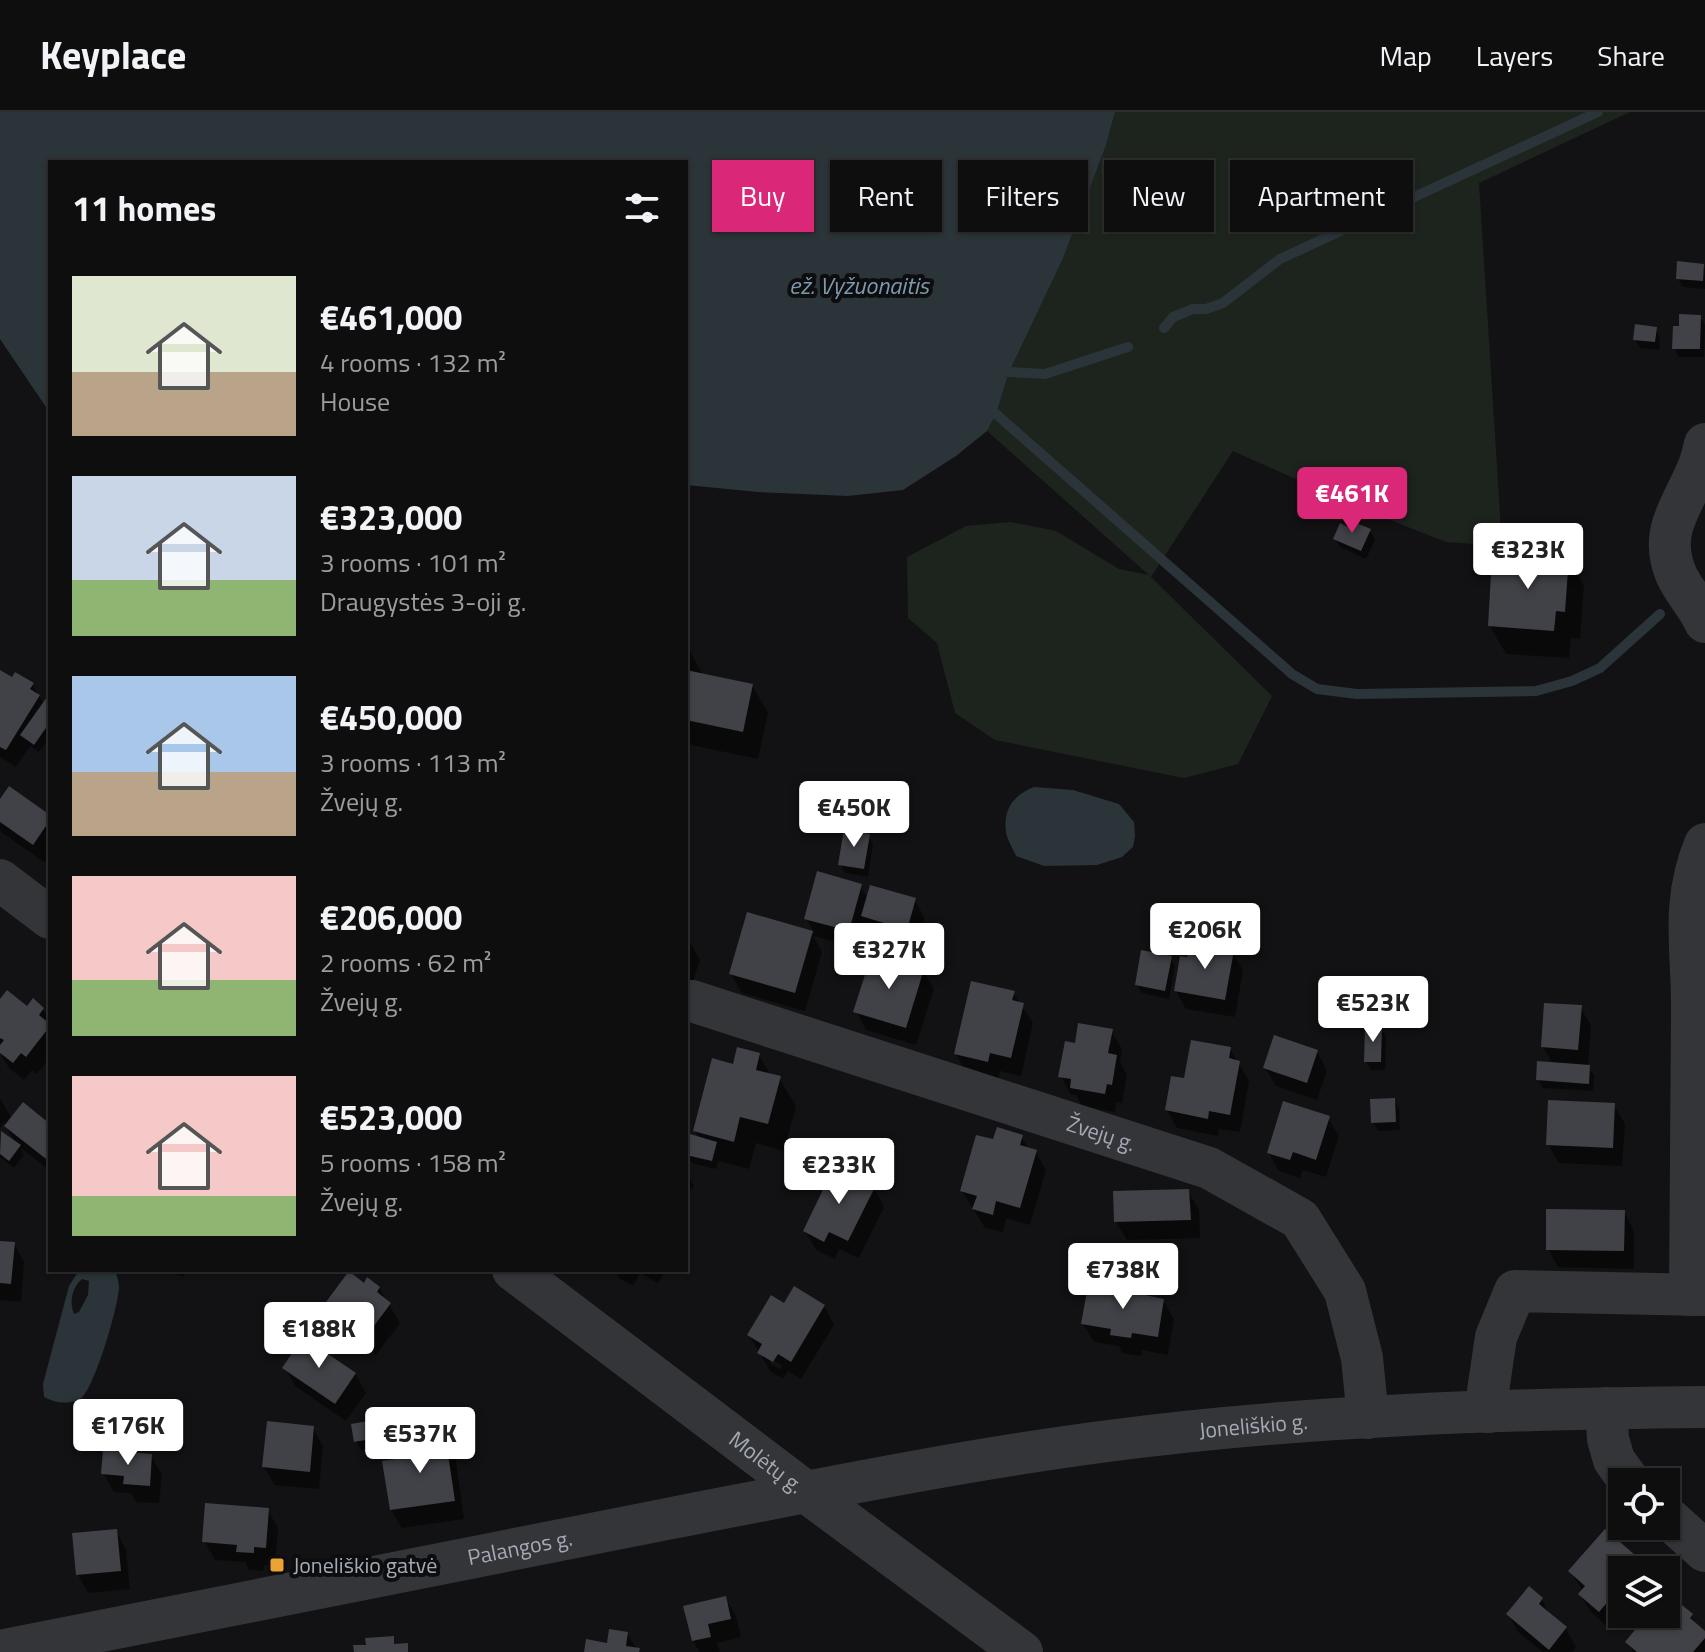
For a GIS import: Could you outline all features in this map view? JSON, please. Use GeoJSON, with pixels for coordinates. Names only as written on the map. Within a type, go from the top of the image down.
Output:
{"type":"FeatureCollection","features":[{"type":"Feature","properties":{"kind":"street"},"geometry":{"type":"LineString","coordinates":[[1705,444],[1698,469],[1679,506],[1670,535],[1670,556],[1677,577],[1705,622]]}},
{"type":"Feature","properties":{"kind":"street"},"geometry":{"type":"LineString","coordinates":[[1488,1412],[1496,1337],[1515,1291],[1698,1295],[1689,935],[1690,894],[1696,865],[1705,844]]}},
{"type":"Feature","properties":{"kind":"street"},"geometry":{"type":"LineString","coordinates":[[0,880],[48,916]]}},
{"type":"Feature","properties":{"kind":"street","name":"Žvejų g."},"geometry":{"type":"LineString","coordinates":[[692,1001],[1209,1168],[1300,1219],[1345,1291],[1362,1358],[1368,1418]]}},
{"type":"Feature","properties":{"kind":"street","name":"Molėtų g."},"geometry":{"type":"LineString","coordinates":[[516,1272],[1022,1652]]}},
{"type":"Feature","properties":{"kind":"street","name":"Joneliškio g."},"geometry":{"type":"LineString","coordinates":[[806,1492],[1106,1441],[1224,1428],[1488,1412],[1705,1407]]}},
{"type":"Feature","properties":{"kind":"street"},"geometry":{"type":"LineString","coordinates":[[1606,1408],[1608,1439],[1620,1468]]}},
{"type":"Feature","properties":{"kind":"street","name":"Palangos g."},"geometry":{"type":"LineString","coordinates":[[0,1651],[330,1583],[806,1492]]}},
{"type":"Feature","properties":{"kind":"street"},"geometry":{"type":"LineString","coordinates":[[1680,1529],[1705,1551]]}},
{"type":"Feature","properties":{"kind":"shaded area"},"geometry":{"type":"Polygon","coordinates":[[[1115,112],[1630,112],[1479,183],[1502,546],[1446,542],[1372,513],[1233,451],[1151,577],[1272,696],[1238,764],[1184,778],[995,740],[955,713],[937,643],[908,618],[907,557],[966,526],[1011,522],[1056,531],[1119,569],[1149,575],[987,431],[1069,232],[1088,232],[1088,187],[1106,145],[1115,112]]]}},
{"type":"Feature","properties":{"kind":"water","name":"ež. Vyžuonaitis"},"geometry":{"type":"Polygon","coordinates":[[[0,112],[1115,112],[1088,192],[1088,160],[958,160],[958,232],[1073,232],[1009,372],[996,414],[987,431],[956,456],[903,490],[848,496],[688,485],[688,160],[48,160],[48,410],[0,339],[0,112]]]}},
{"type":"Feature","properties":{"kind":"water"},"geometry":{"type":"Polygon","coordinates":[[[1034,787],[1073,790],[1119,804],[1134,822],[1133,847],[1122,857],[1097,865],[1044,866],[1016,856],[1007,835],[1006,816],[1016,798],[1034,787]]]}},
{"type":"Feature","properties":{"kind":"water"},"geometry":{"type":"Polygon","coordinates":[[[81,1272],[116,1272],[119,1288],[110,1329],[86,1393],[80,1399],[61,1402],[44,1397],[43,1384],[69,1286],[81,1272]],[[82,1279],[72,1295],[74,1314],[79,1312],[88,1295],[89,1281],[82,1279]]]}},
{"type":"Feature","properties":{"kind":"building"},"geometry":{"type":"Polygon","coordinates":[[[1677,261],[1704,264],[1703,281],[1676,279],[1677,261]]]}},
{"type":"Feature","properties":{"kind":"building"},"geometry":{"type":"Polygon","coordinates":[[[1679,314],[1701,315],[1700,349],[1672,349],[1673,326],[1679,326],[1679,314]]]}},
{"type":"Feature","properties":{"kind":"building"},"geometry":{"type":"Polygon","coordinates":[[[1635,324],[1657,327],[1655,342],[1633,340],[1635,324]]]}},
{"type":"Feature","properties":{"kind":"building"},"geometry":{"type":"Polygon","coordinates":[[[1351,521],[1371,529],[1361,551],[1333,539],[1340,523],[1348,527],[1351,521]]]}},
{"type":"Feature","properties":{"kind":"building"},"geometry":{"type":"Polygon","coordinates":[[[1518,552],[1569,556],[1565,612],[1556,611],[1554,631],[1488,626],[1492,557],[1518,559],[1518,552]]]}},
{"type":"Feature","properties":{"kind":"building"},"geometry":{"type":"Polygon","coordinates":[[[0,670],[12,677],[15,672],[34,683],[30,689],[40,695],[6,750],[0,747],[0,670]]]}},
{"type":"Feature","properties":{"kind":"building"},"geometry":{"type":"Polygon","coordinates":[[[688,670],[753,684],[743,732],[688,720],[688,670]]]}},
{"type":"Feature","properties":{"kind":"building"},"geometry":{"type":"Polygon","coordinates":[[[48,698],[48,725],[34,745],[20,735],[48,698]]]}},
{"type":"Feature","properties":{"kind":"building"},"geometry":{"type":"Polygon","coordinates":[[[9,786],[48,814],[48,823],[33,845],[0,822],[0,799],[9,786]]]}},
{"type":"Feature","properties":{"kind":"building"},"geometry":{"type":"Polygon","coordinates":[[[844,829],[870,834],[864,869],[838,865],[844,829]]]}},
{"type":"Feature","properties":{"kind":"building"},"geometry":{"type":"Polygon","coordinates":[[[817,871],[862,884],[849,931],[804,919],[817,871]]]}},
{"type":"Feature","properties":{"kind":"building"},"geometry":{"type":"Polygon","coordinates":[[[870,885],[916,898],[907,930],[861,916],[870,885]]]}},
{"type":"Feature","properties":{"kind":"building"},"geometry":{"type":"Polygon","coordinates":[[[747,912],[813,931],[795,993],[729,974],[747,912]]]}},
{"type":"Feature","properties":{"kind":"building"},"geometry":{"type":"Polygon","coordinates":[[[1190,942],[1234,950],[1225,1000],[1174,991],[1180,956],[1187,957],[1190,942]]]}},
{"type":"Feature","properties":{"kind":"building"},"geometry":{"type":"Polygon","coordinates":[[[1141,950],[1172,956],[1165,991],[1135,985],[1141,950]]]}},
{"type":"Feature","properties":{"kind":"building"},"geometry":{"type":"Polygon","coordinates":[[[872,953],[924,969],[906,1028],[853,1012],[872,953]]]}},
{"type":"Feature","properties":{"kind":"building"},"geometry":{"type":"Polygon","coordinates":[[[971,981],[1015,991],[1012,1000],[1024,1003],[1011,1058],[990,1053],[988,1062],[954,1054],[971,981]]]}},
{"type":"Feature","properties":{"kind":"building"},"geometry":{"type":"Polygon","coordinates":[[[7,990],[27,1006],[33,998],[44,1008],[39,1015],[48,1022],[48,1029],[26,1057],[21,1053],[13,1063],[0,1053],[4,1040],[0,1038],[0,999],[7,990]]]}},
{"type":"Feature","properties":{"kind":"building"},"geometry":{"type":"Polygon","coordinates":[[[1544,1003],[1582,1005],[1578,1050],[1541,1047],[1544,1003]]]}},
{"type":"Feature","properties":{"kind":"building"},"geometry":{"type":"Polygon","coordinates":[[[1078,1023],[1113,1029],[1108,1053],[1117,1055],[1112,1085],[1107,1084],[1105,1094],[1070,1088],[1071,1079],[1058,1077],[1065,1041],[1075,1043],[1078,1023]]]}},
{"type":"Feature","properties":{"kind":"building"},"geometry":{"type":"Polygon","coordinates":[[[1365,1026],[1382,1026],[1381,1062],[1364,1062],[1365,1026]]]}},
{"type":"Feature","properties":{"kind":"building"},"geometry":{"type":"Polygon","coordinates":[[[1274,1035],[1318,1050],[1307,1083],[1263,1068],[1274,1035]]]}},
{"type":"Feature","properties":{"kind":"building"},"geometry":{"type":"Polygon","coordinates":[[[1191,1040],[1231,1047],[1229,1058],[1240,1061],[1230,1115],[1209,1111],[1208,1119],[1165,1110],[1171,1076],[1184,1078],[1191,1040]]]}},
{"type":"Feature","properties":{"kind":"building"},"geometry":{"type":"Polygon","coordinates":[[[737,1047],[760,1053],[756,1070],[781,1076],[768,1124],[740,1117],[734,1142],[693,1131],[712,1058],[733,1064],[737,1047]]]}},
{"type":"Feature","properties":{"kind":"building"},"geometry":{"type":"Polygon","coordinates":[[[1537,1061],[1590,1065],[1589,1084],[1536,1080],[1537,1061]]]}},
{"type":"Feature","properties":{"kind":"building"},"geometry":{"type":"Polygon","coordinates":[[[1395,1098],[1396,1122],[1371,1123],[1370,1099],[1395,1098]]]}},
{"type":"Feature","properties":{"kind":"building"},"geometry":{"type":"Polygon","coordinates":[[[1548,1100],[1615,1103],[1613,1148],[1546,1145],[1548,1100]]]}},
{"type":"Feature","properties":{"kind":"building"},"geometry":{"type":"Polygon","coordinates":[[[1283,1101],[1330,1116],[1316,1160],[1293,1152],[1290,1160],[1267,1153],[1283,1101]]]}},
{"type":"Feature","properties":{"kind":"building"},"geometry":{"type":"Polygon","coordinates":[[[23,1102],[48,1122],[48,1160],[4,1126],[23,1102]]]}},
{"type":"Feature","properties":{"kind":"building"},"geometry":{"type":"Polygon","coordinates":[[[997,1127],[1023,1135],[1020,1145],[1037,1150],[1020,1208],[996,1201],[993,1215],[972,1209],[977,1196],[960,1191],[976,1135],[993,1139],[997,1127]]]}},
{"type":"Feature","properties":{"kind":"building"},"geometry":{"type":"Polygon","coordinates":[[[1,1131],[21,1145],[9,1161],[0,1154],[1,1131]]]}},
{"type":"Feature","properties":{"kind":"building"},"geometry":{"type":"Polygon","coordinates":[[[690,1134],[717,1142],[712,1161],[688,1155],[690,1134]]]}},
{"type":"Feature","properties":{"kind":"building"},"geometry":{"type":"Polygon","coordinates":[[[834,1167],[875,1187],[848,1241],[829,1232],[824,1242],[803,1231],[834,1167]]]}},
{"type":"Feature","properties":{"kind":"building"},"geometry":{"type":"Polygon","coordinates":[[[1189,1189],[1191,1220],[1114,1222],[1113,1191],[1189,1189]]]}},
{"type":"Feature","properties":{"kind":"building"},"geometry":{"type":"Polygon","coordinates":[[[1546,1209],[1625,1210],[1624,1251],[1546,1250],[1546,1209]]]}},
{"type":"Feature","properties":{"kind":"building"},"geometry":{"type":"Polygon","coordinates":[[[0,1241],[15,1242],[11,1284],[0,1283],[0,1241]]]}},
{"type":"Feature","properties":{"kind":"building"},"geometry":{"type":"Polygon","coordinates":[[[348,1272],[364,1283],[367,1277],[380,1287],[377,1292],[391,1303],[365,1338],[323,1306],[348,1272]]]}},
{"type":"Feature","properties":{"kind":"building"},"geometry":{"type":"Polygon","coordinates":[[[1118,1283],[1146,1287],[1145,1295],[1164,1299],[1158,1337],[1132,1333],[1131,1338],[1110,1335],[1111,1329],[1081,1324],[1088,1286],[1116,1291],[1118,1283]]]}},
{"type":"Feature","properties":{"kind":"building"},"geometry":{"type":"Polygon","coordinates":[[[794,1286],[825,1305],[791,1362],[778,1354],[773,1362],[757,1353],[762,1344],[747,1335],[771,1295],[784,1303],[794,1286]]]}},
{"type":"Feature","properties":{"kind":"building"},"geometry":{"type":"Polygon","coordinates":[[[303,1337],[356,1373],[335,1404],[282,1368],[303,1337]]]}},
{"type":"Feature","properties":{"kind":"building"},"geometry":{"type":"Polygon","coordinates":[[[397,1416],[400,1434],[354,1442],[351,1424],[397,1416]]]}},
{"type":"Feature","properties":{"kind":"building"},"geometry":{"type":"Polygon","coordinates":[[[267,1421],[314,1426],[310,1472],[262,1467],[267,1421]]]}},
{"type":"Feature","properties":{"kind":"building"},"geometry":{"type":"Polygon","coordinates":[[[445,1434],[455,1501],[390,1510],[382,1461],[408,1457],[405,1440],[445,1434]]]}},
{"type":"Feature","properties":{"kind":"building"},"geometry":{"type":"Polygon","coordinates":[[[103,1450],[152,1454],[150,1486],[123,1484],[124,1476],[101,1474],[103,1450]]]}},
{"type":"Feature","properties":{"kind":"building"},"geometry":{"type":"Polygon","coordinates":[[[205,1503],[269,1508],[266,1548],[254,1547],[254,1553],[236,1552],[237,1545],[202,1542],[205,1503]]]}},
{"type":"Feature","properties":{"kind":"building"},"geometry":{"type":"Polygon","coordinates":[[[117,1529],[121,1571],[76,1575],[72,1533],[117,1529]]]}},
{"type":"Feature","properties":{"kind":"building"},"geometry":{"type":"Polygon","coordinates":[[[1605,1529],[1608,1540],[1618,1540],[1636,1556],[1608,1556],[1608,1601],[1599,1612],[1578,1594],[1585,1586],[1568,1571],[1605,1529]]]}},
{"type":"Feature","properties":{"kind":"building"},"geometry":{"type":"Polygon","coordinates":[[[1529,1586],[1543,1598],[1539,1604],[1567,1627],[1549,1650],[1506,1614],[1529,1586]]]}},
{"type":"Feature","properties":{"kind":"building"},"geometry":{"type":"Polygon","coordinates":[[[726,1596],[731,1619],[708,1624],[711,1637],[692,1641],[683,1606],[726,1596]]]}},
{"type":"Feature","properties":{"kind":"building"},"geometry":{"type":"Polygon","coordinates":[[[1680,1603],[1693,1614],[1690,1618],[1705,1631],[1705,1638],[1693,1652],[1637,1652],[1625,1642],[1636,1628],[1680,1628],[1680,1603]]]}},
{"type":"Feature","properties":{"kind":"building"},"geometry":{"type":"Polygon","coordinates":[[[609,1629],[628,1632],[626,1646],[640,1648],[639,1652],[584,1652],[586,1639],[607,1643],[609,1629]]]}},
{"type":"Feature","properties":{"kind":"building"},"geometry":{"type":"Polygon","coordinates":[[[394,1636],[394,1644],[408,1643],[408,1652],[354,1652],[353,1645],[366,1645],[365,1638],[394,1636]]]}},
{"type":"Feature","properties":{"kind":"waterway"},"geometry":{"type":"LineString","coordinates":[[1164,328],[1173,317],[1223,303],[1280,259],[1598,112]]}},
{"type":"Feature","properties":{"kind":"waterway"},"geometry":{"type":"LineString","coordinates":[[1009,372],[1045,374],[1128,347]]}},
{"type":"Feature","properties":{"kind":"waterway"},"geometry":{"type":"LineString","coordinates":[[996,414],[1292,674],[1317,689],[1357,694],[1536,691],[1572,681],[1600,668],[1660,614]]}},
{"type":"Feature","properties":{"kind":"place","name":"Joneliškio gatvė"},"geometry":{"type":"Point","coordinates":[277,1565]}}]}
